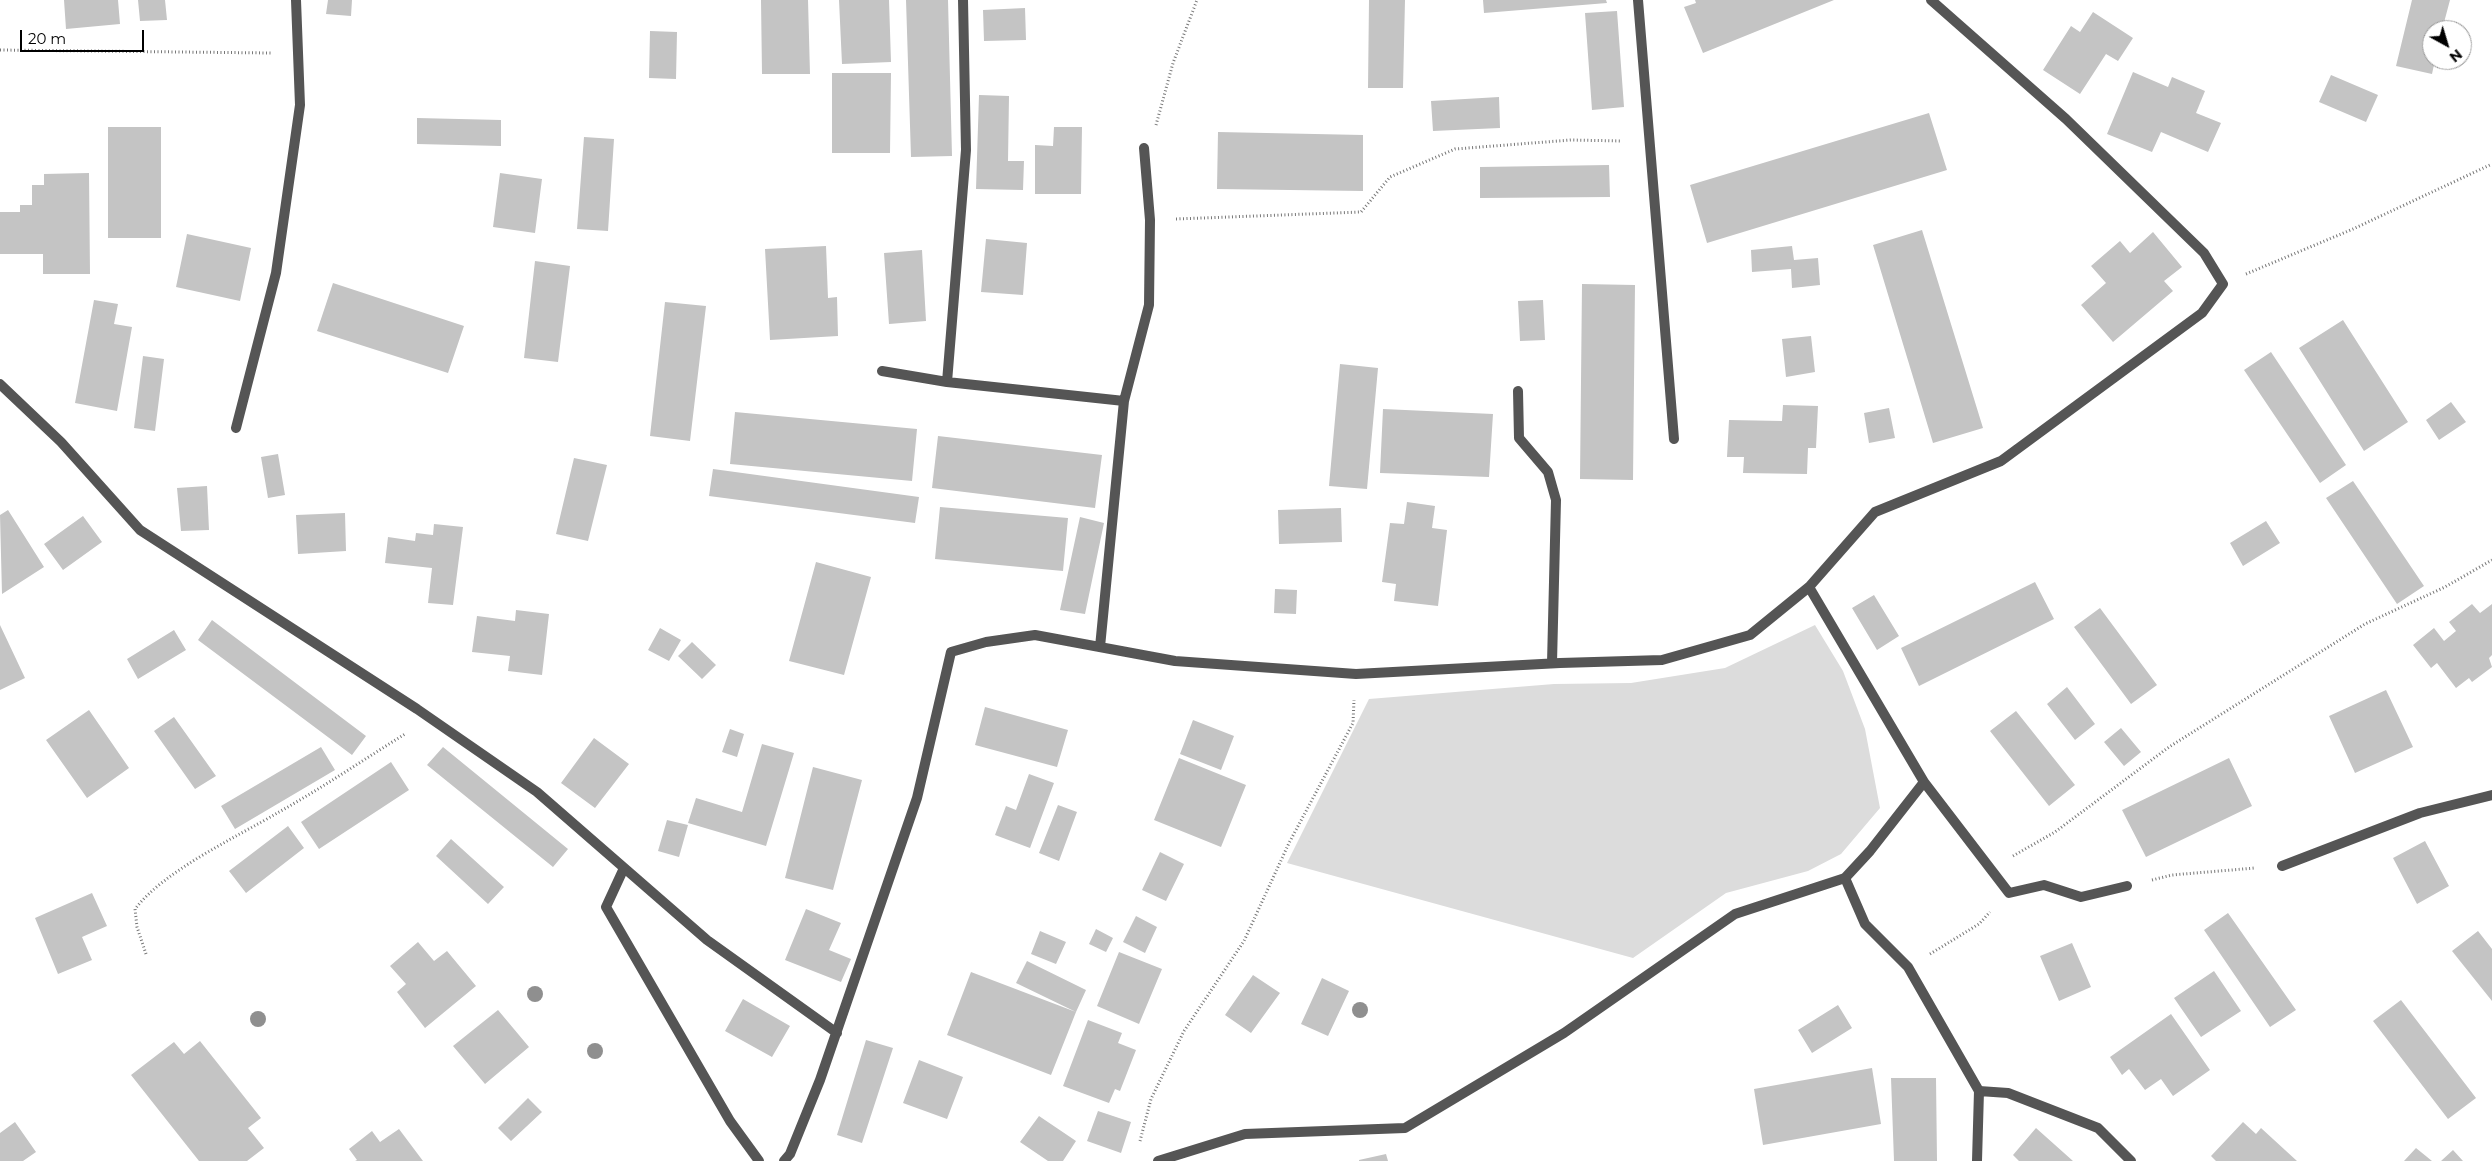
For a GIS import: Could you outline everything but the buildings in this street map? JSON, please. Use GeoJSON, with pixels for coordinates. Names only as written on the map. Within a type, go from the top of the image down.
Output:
{"type":"FeatureCollection","features":[{"type":"Feature","properties":{"kind":"street"},"geometry":{"type":"LineString","coordinates":[[236,428],[276,273],[300,105],[296,0]]}},
{"type":"Feature","properties":{"kind":"street"},"geometry":{"type":"LineString","coordinates":[[947,382],[966,150],[963,0]]}},
{"type":"Feature","properties":{"kind":"street"},"geometry":{"type":"LineString","coordinates":[[1638,0],[1674,439]]}},
{"type":"Feature","properties":{"kind":"street"},"geometry":{"type":"LineString","coordinates":[[784,1161],[790,1154],[820,1080],[917,798],[951,652],[986,642],[1035,635],[1175,661],[1356,674],[1552,663],[1662,660],[1750,635],[1809,587],[1875,512],[2001,461],[2202,314],[2223,284],[2204,253],[2073,126],[1931,0]]}},
{"type":"Feature","properties":{"kind":"street"},"geometry":{"type":"LineString","coordinates":[[1100,647],[1124,401],[1149,305],[1150,220],[1144,148]]}},
{"type":"Feature","properties":{"kind":"street"},"geometry":{"type":"LineString","coordinates":[[882,371],[947,382],[1124,401]]}},
{"type":"Feature","properties":{"kind":"street"},"geometry":{"type":"LineString","coordinates":[[0,384],[61,442],[140,530],[417,709],[537,792],[707,940],[837,1033]]}},
{"type":"Feature","properties":{"kind":"street"},"geometry":{"type":"LineString","coordinates":[[1518,391],[1519,438],[1548,472],[1556,500],[1552,663]]}},
{"type":"Feature","properties":{"kind":"street"},"geometry":{"type":"LineString","coordinates":[[1809,587],[1924,782],[2009,893],[2044,885],[2081,897],[2127,886]]}},
{"type":"Feature","properties":{"kind":"street"},"geometry":{"type":"LineString","coordinates":[[1158,1161],[1245,1134],[1405,1128],[1564,1034],[1735,914],[1845,878],[1870,850],[1924,782]]}},
{"type":"Feature","properties":{"kind":"street"},"geometry":{"type":"LineString","coordinates":[[2282,866],[2420,812],[2492,795]]}},
{"type":"Feature","properties":{"kind":"street"},"geometry":{"type":"LineString","coordinates":[[624,868],[606,907],[730,1121],[759,1161]]}},
{"type":"Feature","properties":{"kind":"street"},"geometry":{"type":"LineString","coordinates":[[1845,878],[1865,924],[1908,967],[1980,1090],[1977,1161]]}},
{"type":"Feature","properties":{"kind":"street"},"geometry":{"type":"LineString","coordinates":[[1980,1090],[2008,1093],[2098,1128],[2131,1161]]}},
{"type":"Feature","properties":{"kind":"path"},"geometry":{"type":"LineString","coordinates":[[1144,148],[1153,133],[1173,63],[1197,0]]}},
{"type":"Feature","properties":{"kind":"path"},"geometry":{"type":"LineString","coordinates":[[0,50],[299,54]]}},
{"type":"Feature","properties":{"kind":"path"},"geometry":{"type":"LineString","coordinates":[[1150,220],[1361,212],[1390,177],[1455,148],[1571,140],[1649,142]]}},
{"type":"Feature","properties":{"kind":"path"},"geometry":{"type":"LineString","coordinates":[[2223,284],[2353,229],[2492,164]]}},
{"type":"Feature","properties":{"kind":"path"},"geometry":{"type":"LineString","coordinates":[[1990,869],[2055,832],[2169,747],[2365,624],[2445,587],[2492,560]]}},
{"type":"Feature","properties":{"kind":"path"},"geometry":{"type":"LineString","coordinates":[[1139,1143],[1152,1099],[1184,1031],[1244,941],[1289,843],[1353,722],[1356,674]]}},
{"type":"Feature","properties":{"kind":"path"},"geometry":{"type":"LineString","coordinates":[[146,954],[137,927],[135,909],[148,893],[197,860],[293,804],[408,733],[417,709]]}},
{"type":"Feature","properties":{"kind":"path"},"geometry":{"type":"LineString","coordinates":[[2127,886],[2172,875],[2282,866]]}},
{"type":"Feature","properties":{"kind":"path"},"geometry":{"type":"LineString","coordinates":[[1908,967],[1979,924],[2009,893]]}},
{"type":"Feature","properties":{"kind":"shaded area"},"geometry":{"type":"Polygon","coordinates":[[[1815,625],[1843,671],[1865,729],[1880,808],[1841,854],[1808,871],[1726,893],[1633,958],[1287,863],[1369,699],[1554,684],[1631,683],[1725,668],[1815,625]]]}}]}
